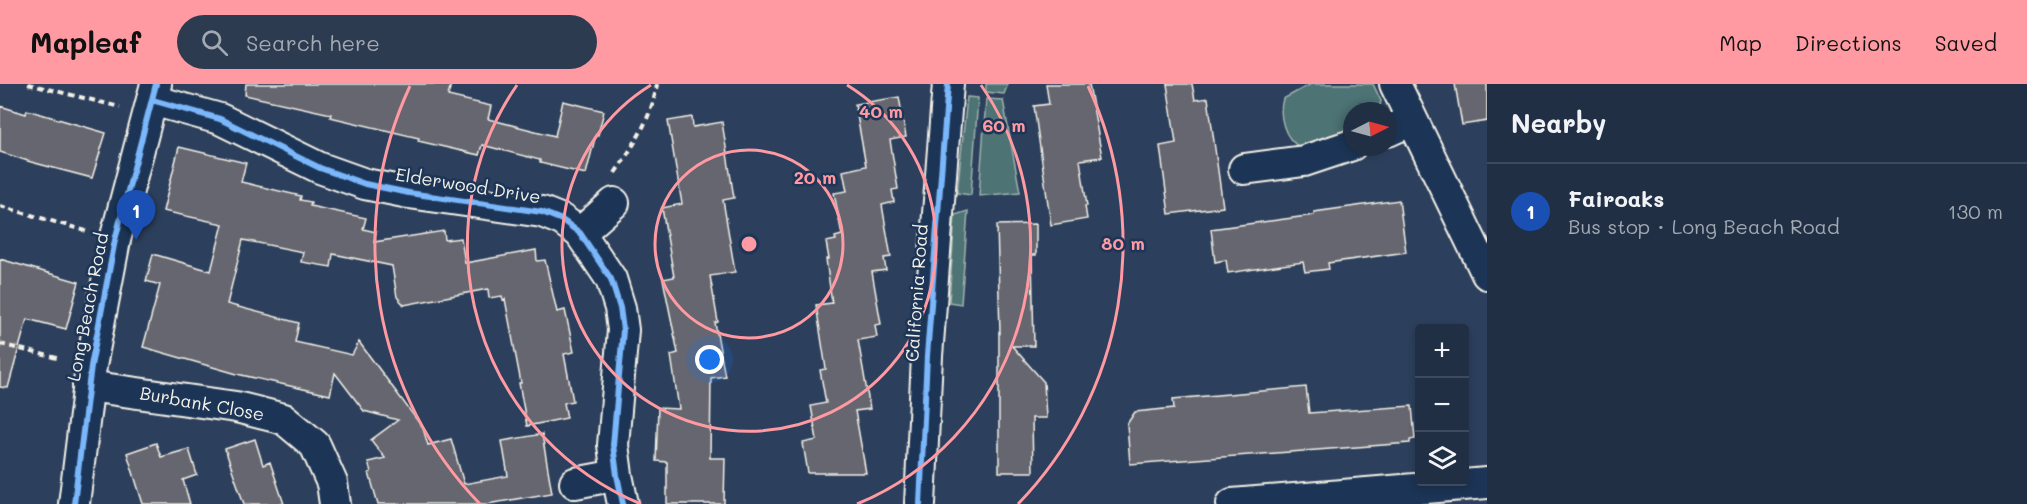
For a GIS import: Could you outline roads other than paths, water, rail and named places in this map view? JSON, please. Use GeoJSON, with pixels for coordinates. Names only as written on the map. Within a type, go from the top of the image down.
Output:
{"type":"FeatureCollection","features":[{"type":"Feature","properties":{"kind":"street","name":"California Road"},"geometry":{"type":"LineString","coordinates":[[920,504],[927,356],[948,84]]}},
{"type":"Feature","properties":{"kind":"street"},"geometry":{"type":"LineString","coordinates":[[1395,84],[1400,125],[1487,274]]}},
{"type":"Feature","properties":{"kind":"street","name":"Elderwood Drive"},"geometry":{"type":"LineString","coordinates":[[152,99],[220,120],[320,168],[365,184],[409,193],[542,212],[562,220],[580,233],[611,279],[620,308],[623,330],[613,445],[623,504]]}},
{"type":"Feature","properties":{"kind":"street","name":"Long Beach Road"},"geometry":{"type":"LineString","coordinates":[[74,504],[89,376],[115,240],[152,99]]}},
{"type":"Feature","properties":{"kind":"street"},"geometry":{"type":"LineString","coordinates":[[1244,169],[1304,161],[1343,148]]}},
{"type":"Feature","properties":{"kind":"street"},"geometry":{"type":"LineString","coordinates":[[580,233],[611,206]]}},
{"type":"Feature","properties":{"kind":"street","name":"Burbank Close"},"geometry":{"type":"LineString","coordinates":[[89,376],[284,419],[315,445],[332,483],[335,504]]}},
{"type":"Feature","properties":{"kind":"street"},"geometry":{"type":"LineString","coordinates":[[575,483],[617,475]]}},
{"type":"Feature","properties":{"kind":"street"},"geometry":{"type":"LineString","coordinates":[[1232,504],[1487,483]]}},
{"type":"Feature","properties":{"kind":"place","name":"Fairoaks"},"geometry":{"type":"Point","coordinates":[136,240]}}]}
